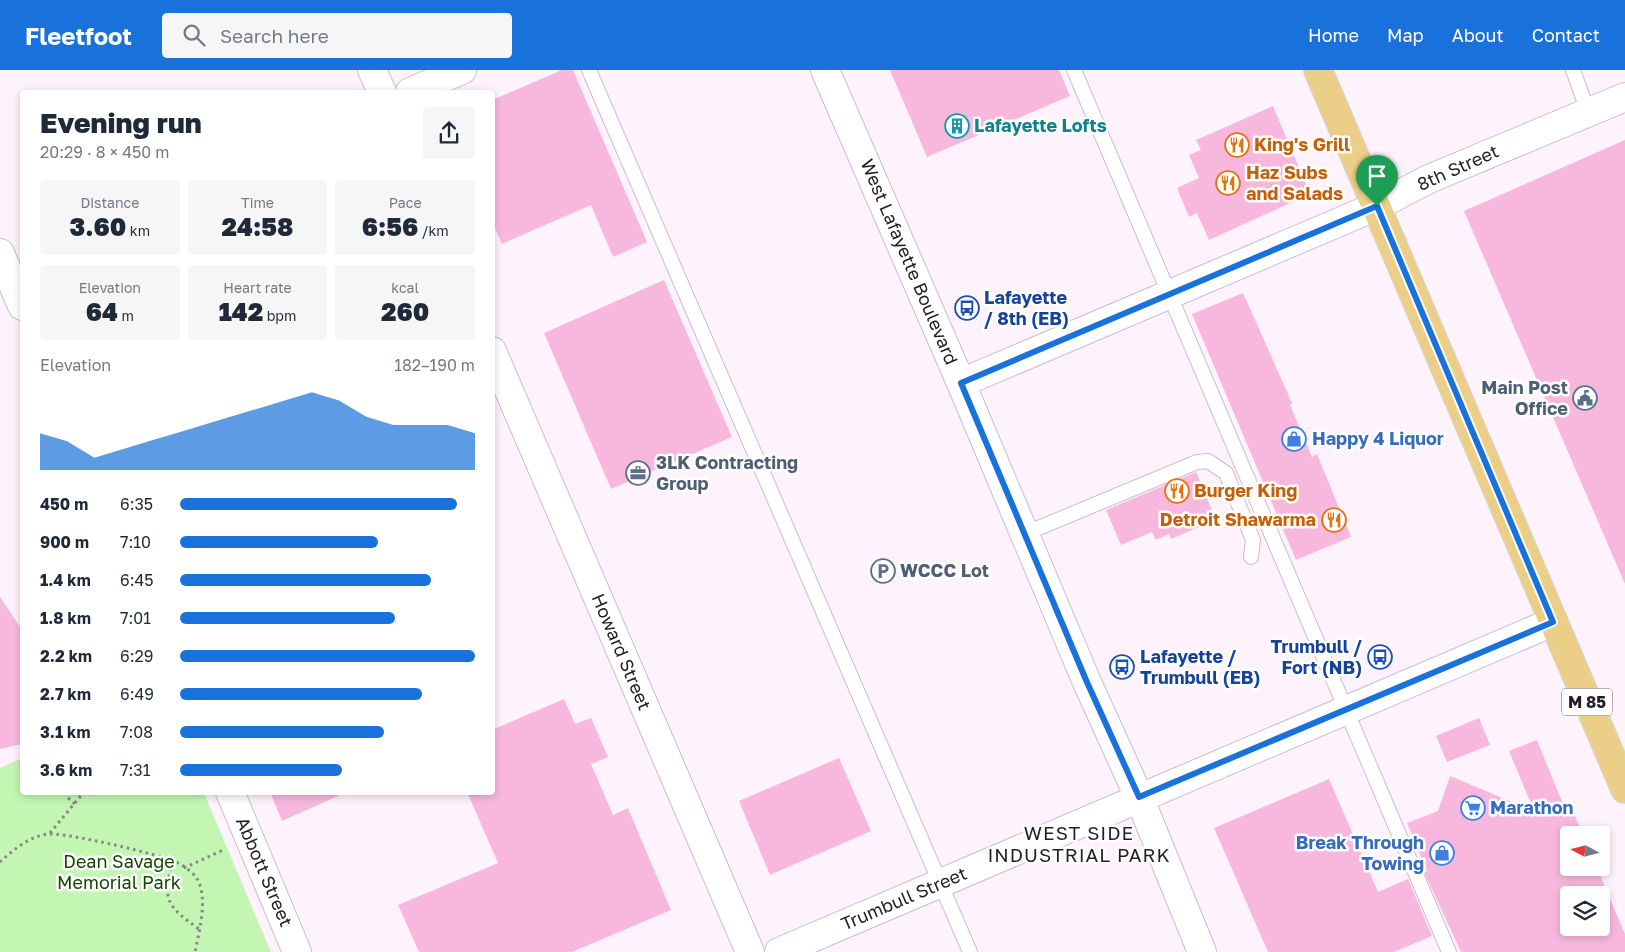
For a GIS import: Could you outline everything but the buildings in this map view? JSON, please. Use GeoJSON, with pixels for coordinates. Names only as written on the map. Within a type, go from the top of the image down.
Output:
{"type":"FeatureCollection","features":[{"type":"Feature","properties":{"kind":"main road","name":"M 85"},"geometry":{"type":"LineString","coordinates":[[1318,70],[1625,789]]}},
{"type":"Feature","properties":{"kind":"street"},"geometry":{"type":"LineString","coordinates":[[372,70],[381,90]]}},
{"type":"Feature","properties":{"kind":"street"},"geometry":{"type":"LineString","coordinates":[[415,90],[462,70]]}},
{"type":"Feature","properties":{"kind":"street","name":"West Lafayette Boulevard"},"geometry":{"type":"LineString","coordinates":[[825,70],[1139,797],[1202,952]]}},
{"type":"Feature","properties":{"kind":"street","name":"8th Street"},"geometry":{"type":"LineString","coordinates":[[961,383],[1377,206],[1429,179],[1625,97]]}},
{"type":"Feature","properties":{"kind":"street"},"geometry":{"type":"LineString","coordinates":[[0,253],[20,301]]}},
{"type":"Feature","properties":{"kind":"street","name":"Howard Street"},"geometry":{"type":"LineString","coordinates":[[495,358],[750,952]]}},
{"type":"Feature","properties":{"kind":"street","name":"Trumbull Street"},"geometry":{"type":"LineString","coordinates":[[779,952],[940,885],[1139,797],[1553,622]]}},
{"type":"Feature","properties":{"kind":"street","name":"Abbott Street"},"geometry":{"type":"LineString","coordinates":[[231,795],[297,952]]}},
{"type":"Feature","properties":{"kind":"lane"},"geometry":{"type":"LineString","coordinates":[[589,70],[970,952]]}},
{"type":"Feature","properties":{"kind":"lane"},"geometry":{"type":"LineString","coordinates":[[1074,70],[1449,952]]}},
{"type":"Feature","properties":{"kind":"lane"},"geometry":{"type":"LineString","coordinates":[[1573,70],[1588,112]]}},
{"type":"Feature","properties":{"kind":"lane"},"geometry":{"type":"LineString","coordinates":[[1024,534],[1197,462],[1208,461],[1226,472],[1253,540],[1251,557]]}},
{"type":"Feature","properties":{"kind":"path"},"geometry":{"type":"LineString","coordinates":[[50,833],[82,795]]}},
{"type":"Feature","properties":{"kind":"path"},"geometry":{"type":"LineString","coordinates":[[68,798],[75,804]]}},
{"type":"Feature","properties":{"kind":"path"},"geometry":{"type":"LineString","coordinates":[[0,862],[11,851],[36,837],[50,833],[108,843],[173,862],[196,877],[203,901],[195,952]]}},
{"type":"Feature","properties":{"kind":"path"},"geometry":{"type":"LineString","coordinates":[[184,868],[223,850]]}},
{"type":"Feature","properties":{"kind":"path"},"geometry":{"type":"LineString","coordinates":[[173,862],[165,891],[171,905],[180,915],[200,929]]}},
{"type":"Feature","properties":{"kind":"green space","name":"Dean Savage Memorial Park"},"geometry":{"type":"Polygon","coordinates":[[[20,759],[20,795],[205,795],[271,952],[0,952],[0,768],[20,759]]]}},
{"type":"Feature","properties":{"kind":"place","name":"Lafayette Lofts"},"geometry":{"type":"Point","coordinates":[957,126]}},
{"type":"Feature","properties":{"kind":"place","name":"King's Grill"},"geometry":{"type":"Point","coordinates":[1237,145]}},
{"type":"Feature","properties":{"kind":"place","name":"Haz Subs and Salads"},"geometry":{"type":"Point","coordinates":[1228,183]}},
{"type":"Feature","properties":{"kind":"place","name":"Lafayette / 8th (EB)"},"geometry":{"type":"Point","coordinates":[967,308]}},
{"type":"Feature","properties":{"kind":"place","name":"Main Post Office"},"geometry":{"type":"Point","coordinates":[1585,398]}},
{"type":"Feature","properties":{"kind":"place","name":"Happy 4 Liquor"},"geometry":{"type":"Point","coordinates":[1294,439]}},
{"type":"Feature","properties":{"kind":"place","name":"3LK Contracting Group"},"geometry":{"type":"Point","coordinates":[638,473]}},
{"type":"Feature","properties":{"kind":"place","name":"Burger King"},"geometry":{"type":"Point","coordinates":[1177,491]}},
{"type":"Feature","properties":{"kind":"place","name":"Detroit Shawarma"},"geometry":{"type":"Point","coordinates":[1334,520]}},
{"type":"Feature","properties":{"kind":"place","name":"WCCC Lot"},"geometry":{"type":"Point","coordinates":[883,571]}},
{"type":"Feature","properties":{"kind":"place","name":"Trumbull / Fort (NB)"},"geometry":{"type":"Point","coordinates":[1380,657]}},
{"type":"Feature","properties":{"kind":"place","name":"Lafayette / Trumbull (EB)"},"geometry":{"type":"Point","coordinates":[1122,667]}},
{"type":"Feature","properties":{"kind":"place","name":"Marathon"},"geometry":{"type":"Point","coordinates":[1473,808]}},
{"type":"Feature","properties":{"kind":"place","name":"Break Through Towing"},"geometry":{"type":"Point","coordinates":[1442,853]}},
{"type":"Feature","properties":{"kind":"district","name":"WEST SIDE INDUSTRIAL PARK"},"geometry":{"type":"Point","coordinates":[1079,844]}},
{"type":"Feature","properties":{"kind":"route"},"geometry":{"type":"LineString","coordinates":[[1377,206],[1553,622],[1139,797],[1086,680],[961,383],[1377,206]]}}]}
